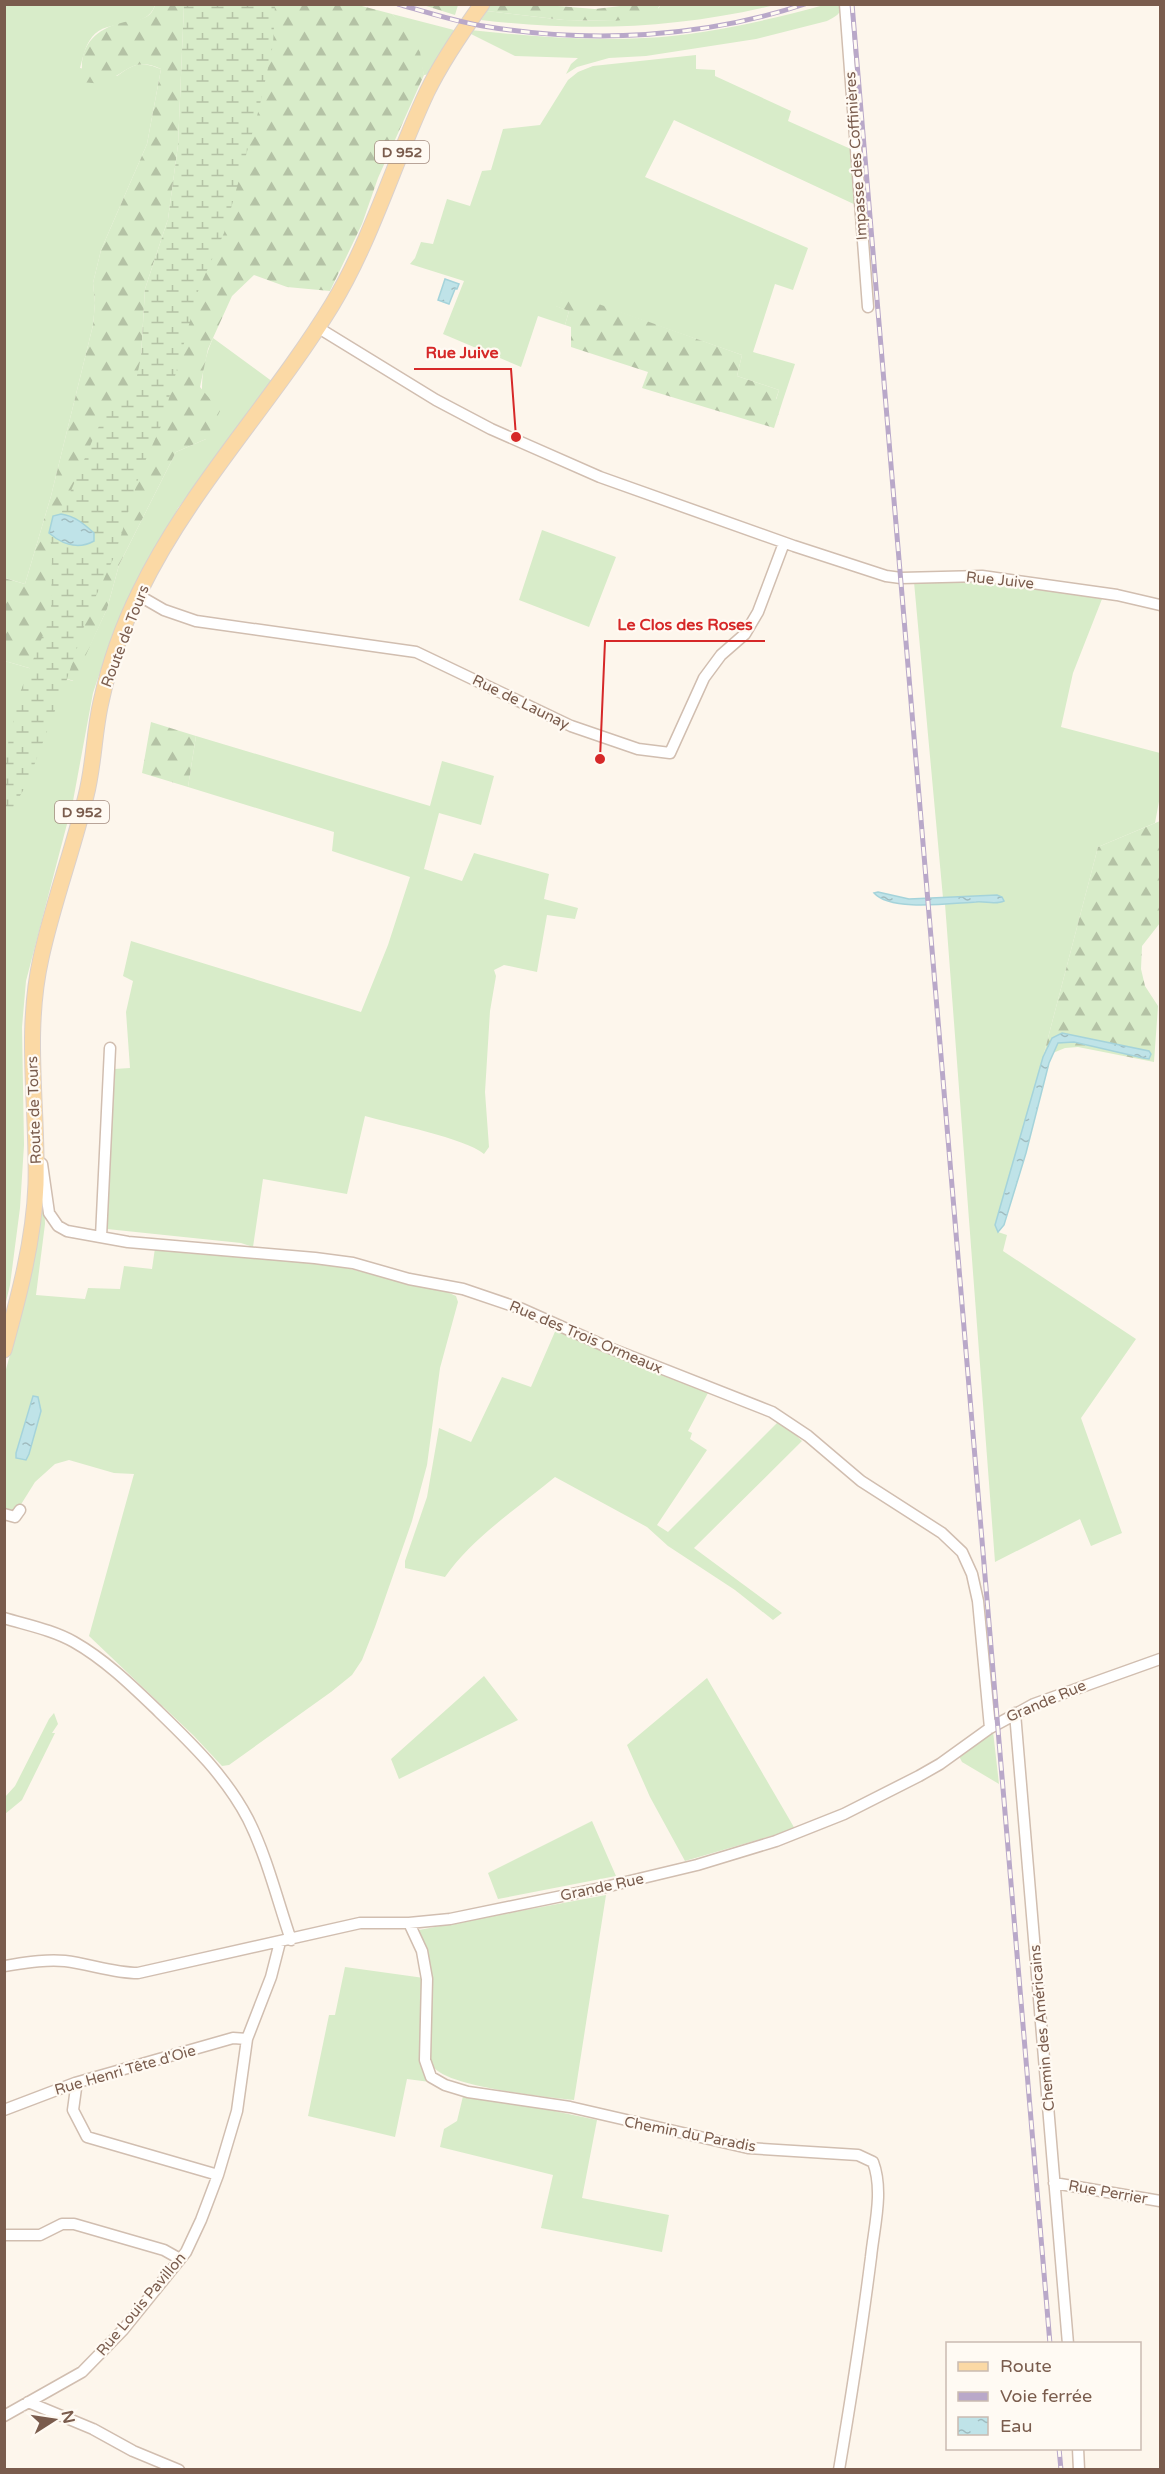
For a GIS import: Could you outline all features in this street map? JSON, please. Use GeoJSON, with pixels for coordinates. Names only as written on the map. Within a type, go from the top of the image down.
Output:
{"type":"FeatureCollection","features":[{"type":"Feature","properties":{"kind":"main road","name":"Route de Tours"},"geometry":{"type":"LineString","coordinates":[[4,1350],[17,1303],[29,1244],[36,1189],[32,1042],[34,997],[42,956],[87,792],[100,704],[108,675],[138,595],[182,517],[332,305],[366,240],[429,89],[463,30],[482,4]]}},
{"type":"Feature","properties":{"kind":"street","name":"Impasse des Coffinières"},"geometry":{"type":"LineString","coordinates":[[846,4],[868,307]]}},
{"type":"Feature","properties":{"kind":"street","name":"Rue Juive"},"geometry":{"type":"LineString","coordinates":[[317,327],[436,400],[491,429],[600,477],[784,543],[886,576],[901,578],[982,576],[1117,595],[1161,605]]}},
{"type":"Feature","properties":{"kind":"street","name":"Rue de Launay"},"geometry":{"type":"LineString","coordinates":[[138,595],[164,610],[196,621],[416,652],[571,726],[638,749],[670,753],[704,678],[721,655],[745,634],[758,612],[784,543]]}},
{"type":"Feature","properties":{"kind":"street"},"geometry":{"type":"LineString","coordinates":[[101,1237],[110,1048]]}},
{"type":"Feature","properties":{"kind":"street","name":"Rue des Trois Ormeaux"},"geometry":{"type":"LineString","coordinates":[[36,1160],[42,1164],[49,1213],[58,1226],[74,1233],[128,1242],[353,1263],[409,1279],[464,1289],[522,1309],[607,1347],[772,1412],[808,1436],[861,1481],[942,1533],[962,1552],[972,1574],[978,1601],[990,1728]]}},
{"type":"Feature","properties":{"kind":"street"},"geometry":{"type":"LineString","coordinates":[[4,1514],[15,1517],[20,1510]]}},
{"type":"Feature","properties":{"kind":"street"},"geometry":{"type":"LineString","coordinates":[[4,1618],[71,1640],[96,1655],[139,1693],[219,1773],[249,1821],[267,1865],[286,1941]]}},
{"type":"Feature","properties":{"kind":"street","name":"Grande Rue"},"geometry":{"type":"LineString","coordinates":[[4,1966],[26,1962],[64,1961],[123,1973],[138,1972],[360,1923],[409,1923],[450,1919],[601,1888],[697,1865],[776,1842],[844,1814],[940,1764],[1015,1713],[1051,1697],[1161,1659]]}},
{"type":"Feature","properties":{"kind":"street","name":"Chemin des Américains"},"geometry":{"type":"LineString","coordinates":[[1015,1713],[1068,2342]]}},
{"type":"Feature","properties":{"kind":"street","name":"Chemin du Paradis"},"geometry":{"type":"LineString","coordinates":[[409,1923],[422,1952],[427,1979],[425,2060],[431,2077],[445,2085],[468,2092],[570,2107],[748,2148],[858,2154],[873,2162],[878,2173],[878,2199],[864,2314],[839,2469]]}},
{"type":"Feature","properties":{"kind":"street","name":"Rue Louis Pavillon"},"geometry":{"type":"LineString","coordinates":[[4,2416],[84,2370],[123,2330],[180,2259],[201,2220],[218,2175],[237,2111],[247,2039],[286,1941]]}},
{"type":"Feature","properties":{"kind":"street","name":"Rue Henri Tête d'Oie"},"geometry":{"type":"LineString","coordinates":[[4,2110],[75,2083],[233,2038],[247,2039]]}},
{"type":"Feature","properties":{"kind":"street"},"geometry":{"type":"LineString","coordinates":[[75,2083],[73,2110],[87,2137],[218,2175]]}},
{"type":"Feature","properties":{"kind":"street","name":"Rue Perrier"},"geometry":{"type":"LineString","coordinates":[[1054,2183],[1161,2201]]}},
{"type":"Feature","properties":{"kind":"street"},"geometry":{"type":"LineString","coordinates":[[4,2235],[40,2235],[62,2224],[74,2224],[164,2250],[180,2259]]}},
{"type":"Feature","properties":{"kind":"street"},"geometry":{"type":"LineString","coordinates":[[28,2402],[93,2429],[133,2451],[180,2469]]}},
{"type":"Feature","properties":{"kind":"street"},"geometry":{"type":"LineString","coordinates":[[1078,2450],[1079,2469]]}},
{"type":"Feature","properties":{"kind":"green space"},"geometry":{"type":"Polygon","coordinates":[[[491,4],[533,4],[595,9],[629,5],[660,5],[654,15],[615,21],[564,20],[487,11],[491,4]]]}},
{"type":"Feature","properties":{"kind":"green space"},"geometry":{"type":"Polygon","coordinates":[[[5,5],[155,5],[151,13],[144,18],[99,31],[88,44],[80,68],[117,76],[129,68],[143,64],[161,69],[147,144],[101,250],[93,283],[95,303],[93,325],[51,496],[25,584],[5,578],[5,5]]]}},
{"type":"Feature","properties":{"kind":"green space"},"geometry":{"type":"Polygon","coordinates":[[[155,5],[184,5],[178,145],[168,219],[145,289],[141,356],[275,5],[358,5],[392,14],[401,23],[420,52],[424,75],[378,178],[362,224],[330,291],[287,287],[254,275],[232,296],[208,349],[200,387],[220,411],[206,439],[176,452],[119,565],[107,609],[74,681],[5,661],[4,578],[25,584],[51,496],[93,325],[95,303],[93,283],[101,250],[147,144],[161,69],[151,65],[137,65],[103,82],[84,82],[82,61],[84,52],[88,44],[101,31],[110,26],[146,17],[155,5]]]}},
{"type":"Feature","properties":{"kind":"green space"},"geometry":{"type":"Polygon","coordinates":[[[184,5],[275,5],[273,45],[259,109],[224,233],[199,288],[162,424],[141,470],[115,555],[89,611],[67,679],[27,784],[5,821],[5,756],[21,690],[51,615],[52,550],[49,533],[70,545],[88,544],[94,541],[94,533],[87,527],[61,514],[108,409],[134,390],[141,357],[145,289],[168,219],[178,145],[184,5]]]}},
{"type":"Feature","properties":{"kind":"green space"},"geometry":{"type":"Polygon","coordinates":[[[423,5],[458,5],[455,15],[423,5]]]}},
{"type":"Feature","properties":{"kind":"green space"},"geometry":{"type":"Polygon","coordinates":[[[660,5],[775,5],[702,19],[629,26],[556,26],[481,20],[487,11],[564,20],[615,21],[659,8],[660,5]]]}},
{"type":"Feature","properties":{"kind":"green space"},"geometry":{"type":"Polygon","coordinates":[[[824,5],[842,5],[839,13],[827,21],[756,39],[646,56],[609,58],[577,67],[566,74],[571,64],[578,58],[515,56],[469,33],[470,30],[600,39],[644,38],[690,34],[735,26],[824,5]]]}},
{"type":"Feature","properties":{"kind":"green space"},"geometry":{"type":"Polygon","coordinates":[[[392,14],[454,30],[431,74],[424,75],[412,42],[392,14]]]}},
{"type":"Feature","properties":{"kind":"green space"},"geometry":{"type":"Polygon","coordinates":[[[696,55],[696,69],[715,70],[715,76],[791,111],[788,121],[853,150],[858,206],[674,120],[645,177],[808,248],[793,290],[775,284],[753,352],[795,364],[783,400],[776,400],[779,390],[737,376],[742,355],[562,292],[556,306],[569,311],[565,325],[538,316],[521,367],[443,334],[464,281],[410,264],[421,242],[433,244],[447,199],[470,206],[482,171],[491,170],[503,129],[540,125],[568,80],[578,72],[593,66],[696,55]]]}},
{"type":"Feature","properties":{"kind":"green space"},"geometry":{"type":"Polygon","coordinates":[[[562,291],[742,355],[737,376],[779,390],[776,399],[783,400],[774,428],[642,388],[648,372],[571,347],[571,327],[565,325],[569,311],[555,306],[562,291]]]}},
{"type":"Feature","properties":{"kind":"green space"},"geometry":{"type":"Polygon","coordinates":[[[213,338],[273,382],[178,508],[113,633],[93,693],[73,801],[26,981],[22,1027],[24,1145],[20,1208],[5,1306],[5,661],[73,681],[107,609],[119,565],[176,452],[206,439],[202,388],[205,364],[213,338]]]}},
{"type":"Feature","properties":{"kind":"green space"},"geometry":{"type":"Polygon","coordinates":[[[542,530],[616,557],[589,627],[519,600],[542,530]]]}},
{"type":"Feature","properties":{"kind":"green space"},"geometry":{"type":"Polygon","coordinates":[[[973,580],[1102,599],[1073,673],[1061,727],[1160,753],[1160,796],[1155,823],[1098,847],[1043,1057],[995,1225],[998,1232],[1007,1235],[1003,1251],[1136,1339],[1081,1418],[1122,1533],[1091,1546],[1080,1519],[995,1562],[945,904],[984,901],[999,903],[997,895],[943,898],[914,582],[973,580]]]}},
{"type":"Feature","properties":{"kind":"green space"},"geometry":{"type":"Polygon","coordinates":[[[151,722],[196,736],[188,787],[142,773],[151,722]]]}},
{"type":"Feature","properties":{"kind":"green space"},"geometry":{"type":"Polygon","coordinates":[[[196,736],[430,806],[442,761],[494,776],[481,825],[439,813],[424,869],[462,881],[474,853],[549,874],[544,899],[578,908],[575,919],[547,915],[537,972],[504,965],[494,970],[496,976],[490,1011],[485,1092],[489,1147],[484,1154],[461,1142],[365,1116],[347,1194],[263,1179],[253,1247],[241,1243],[107,1229],[114,1069],[130,1068],[126,1012],[133,981],[123,976],[131,941],[361,1012],[388,945],[410,877],[332,851],[334,832],[188,787],[196,736]]]}},
{"type":"Feature","properties":{"kind":"green space"},"geometry":{"type":"Polygon","coordinates":[[[1160,821],[1160,923],[1142,946],[1141,969],[1145,986],[1158,1006],[1154,1062],[1078,1047],[1065,1048],[1043,1057],[1098,847],[1160,821]]]}},
{"type":"Feature","properties":{"kind":"green space"},"geometry":{"type":"Polygon","coordinates":[[[44,1193],[45,1224],[36,1295],[85,1299],[88,1288],[120,1289],[124,1266],[152,1269],[155,1248],[184,1253],[329,1264],[447,1292],[456,1296],[458,1302],[440,1368],[427,1465],[412,1521],[362,1660],[352,1675],[331,1692],[229,1765],[222,1766],[194,1736],[89,1636],[134,1474],[114,1473],[69,1460],[55,1464],[35,1482],[20,1506],[13,1511],[5,1511],[5,1373],[28,1288],[44,1193]]]}},
{"type":"Feature","properties":{"kind":"green space"},"geometry":{"type":"Polygon","coordinates":[[[557,1327],[709,1391],[688,1431],[692,1433],[690,1439],[707,1450],[657,1525],[668,1532],[780,1420],[802,1441],[694,1548],[782,1613],[773,1620],[735,1590],[668,1546],[647,1527],[555,1477],[482,1536],[456,1562],[445,1577],[405,1568],[405,1561],[427,1497],[439,1428],[471,1442],[502,1377],[531,1387],[557,1327]]]}},
{"type":"Feature","properties":{"kind":"green space"},"geometry":{"type":"Polygon","coordinates":[[[484,1676],[518,1720],[399,1779],[391,1759],[484,1676]]]}},
{"type":"Feature","properties":{"kind":"green space"},"geometry":{"type":"Polygon","coordinates":[[[707,1678],[795,1829],[685,1861],[650,1797],[627,1745],[707,1678]]]}},
{"type":"Feature","properties":{"kind":"green space"},"geometry":{"type":"Polygon","coordinates":[[[54,1713],[58,1724],[52,1733],[55,1733],[22,1800],[5,1814],[5,1797],[15,1786],[54,1713]]]}},
{"type":"Feature","properties":{"kind":"green space"},"geometry":{"type":"Polygon","coordinates":[[[993,1731],[999,1784],[962,1762],[959,1756],[993,1731]]]}},
{"type":"Feature","properties":{"kind":"green space"},"geometry":{"type":"Polygon","coordinates":[[[592,1821],[616,1876],[498,1899],[488,1873],[592,1821]]]}},
{"type":"Feature","properties":{"kind":"green space"},"geometry":{"type":"Polygon","coordinates":[[[606,1895],[574,2100],[476,2085],[456,2080],[441,2073],[433,2066],[429,2043],[426,1965],[419,1930],[606,1895]]]}},
{"type":"Feature","properties":{"kind":"green space"},"geometry":{"type":"Polygon","coordinates":[[[345,1967],[424,1978],[430,2082],[407,2079],[395,2137],[308,2116],[329,2015],[335,2015],[345,1967]]]}},
{"type":"Feature","properties":{"kind":"green space"},"geometry":{"type":"Polygon","coordinates":[[[464,2092],[597,2120],[582,2198],[669,2215],[662,2252],[541,2228],[553,2175],[440,2147],[444,2129],[457,2121],[464,2092]]]}},
{"type":"Feature","properties":{"kind":"water"},"geometry":{"type":"Polygon","coordinates":[[[445,279],[459,284],[449,304],[438,300],[445,279]]]}},
{"type":"Feature","properties":{"kind":"water"},"geometry":{"type":"Polygon","coordinates":[[[61,514],[87,527],[94,533],[94,541],[76,546],[60,541],[49,533],[53,516],[61,514]]]}},
{"type":"Feature","properties":{"kind":"water"},"geometry":{"type":"Polygon","coordinates":[[[874,893],[909,899],[997,895],[1004,901],[938,905],[907,904],[882,899],[874,893]]]}},
{"type":"Feature","properties":{"kind":"water"},"geometry":{"type":"Polygon","coordinates":[[[1062,1033],[1149,1051],[1151,1054],[1149,1059],[1074,1042],[1058,1043],[1049,1063],[1026,1153],[1004,1225],[998,1232],[995,1225],[1043,1057],[1052,1038],[1062,1033]]]}},
{"type":"Feature","properties":{"kind":"water"},"geometry":{"type":"Polygon","coordinates":[[[33,1396],[38,1397],[41,1411],[26,1460],[16,1458],[16,1453],[33,1396]]]}},
{"type":"Feature","properties":{"kind":"railway"},"geometry":{"type":"LineString","coordinates":[[398,4],[483,26],[523,32],[605,36],[686,31],[727,24],[805,4]]}},
{"type":"Feature","properties":{"kind":"railway"},"geometry":{"type":"LineString","coordinates":[[852,4],[1050,2342]]}},
{"type":"Feature","properties":{"kind":"railway"},"geometry":{"type":"LineString","coordinates":[[1059,2450],[1061,2470]]}},
{"type":"Feature","properties":{"kind":"place","name":"Rue Juive"},"geometry":{"type":"Point","coordinates":[516,437]}},
{"type":"Feature","properties":{"kind":"place","name":"Le Clos des Roses"},"geometry":{"type":"Point","coordinates":[600,759]}}]}
